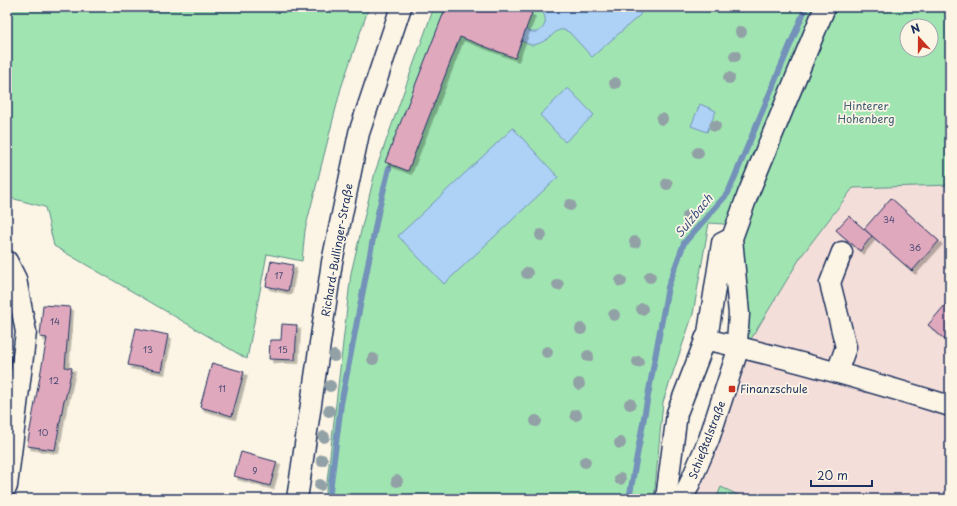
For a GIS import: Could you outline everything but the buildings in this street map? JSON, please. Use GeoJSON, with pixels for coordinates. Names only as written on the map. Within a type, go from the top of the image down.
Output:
{"type":"FeatureCollection","features":[{"type":"Feature","properties":{"kind":"street","name":"Richard-Bullinger-Straße"},"geometry":{"type":"LineString","coordinates":[[297,499],[332,262],[359,133],[401,7]]}},
{"type":"Feature","properties":{"kind":"street"},"geometry":{"type":"LineString","coordinates":[[666,499],[677,412],[708,333],[722,243],[732,238],[748,194],[825,7]]}},
{"type":"Feature","properties":{"kind":"street","name":"Schießtalstraße"},"geometry":{"type":"LineString","coordinates":[[683,499],[710,439],[736,356],[739,314],[732,238]]}},
{"type":"Feature","properties":{"kind":"street"},"geometry":{"type":"LineString","coordinates":[[836,372],[846,346],[830,283],[842,252]]}},
{"type":"Feature","properties":{"kind":"street"},"geometry":{"type":"LineString","coordinates":[[7,261],[16,279],[26,332],[7,486]]}},
{"type":"Feature","properties":{"kind":"street"},"geometry":{"type":"LineString","coordinates":[[705,339],[836,372],[950,406]]}},
{"type":"Feature","properties":{"kind":"shaded area"},"geometry":{"type":"Polygon","coordinates":[[[950,185],[950,499],[687,499],[751,339],[802,255],[853,188],[950,185]]]}},
{"type":"Feature","properties":{"kind":"green space"},"geometry":{"type":"Polygon","coordinates":[[[7,7],[369,7],[341,88],[305,230],[302,261],[267,254],[247,359],[54,246],[45,207],[7,197],[7,7]]]}},
{"type":"Feature","properties":{"kind":"green space","name":"Hinterer Hohenberg"},"geometry":{"type":"Polygon","coordinates":[[[434,7],[950,7],[950,185],[853,188],[802,255],[751,339],[687,499],[732,346],[738,225],[709,223],[693,314],[663,402],[654,499],[325,499],[351,273],[375,172],[434,7]]]}},
{"type":"Feature","properties":{"kind":"green space"},"geometry":{"type":"Polygon","coordinates":[[[721,487],[747,499],[716,499],[721,487]]]}},
{"type":"Feature","properties":{"kind":"water"},"geometry":{"type":"Polygon","coordinates":[[[534,7],[642,7],[640,15],[592,57],[569,32],[563,30],[558,30],[541,43],[531,45],[521,41],[525,29],[533,32],[543,28],[545,21],[544,15],[541,11],[534,7]]]}},
{"type":"Feature","properties":{"kind":"water"},"geometry":{"type":"Polygon","coordinates":[[[568,88],[594,115],[565,142],[540,115],[568,88]]]}},
{"type":"Feature","properties":{"kind":"water"},"geometry":{"type":"Polygon","coordinates":[[[700,104],[716,111],[707,132],[691,126],[700,104]]]}},
{"type":"Feature","properties":{"kind":"water"},"geometry":{"type":"Polygon","coordinates":[[[513,128],[558,177],[444,284],[398,236],[513,128]]]}},
{"type":"Feature","properties":{"kind":"waterway","name":"Sulzbach"},"geometry":{"type":"LineString","coordinates":[[629,499],[668,287],[684,243],[728,193],[806,7]]}},
{"type":"Feature","properties":{"kind":"waterway"},"geometry":{"type":"LineString","coordinates":[[329,499],[341,404],[378,213],[389,168]]}},
{"type":"Feature","properties":{"kind":"place","name":"Finanzschule"},"geometry":{"type":"Point","coordinates":[732,389]}}]}
